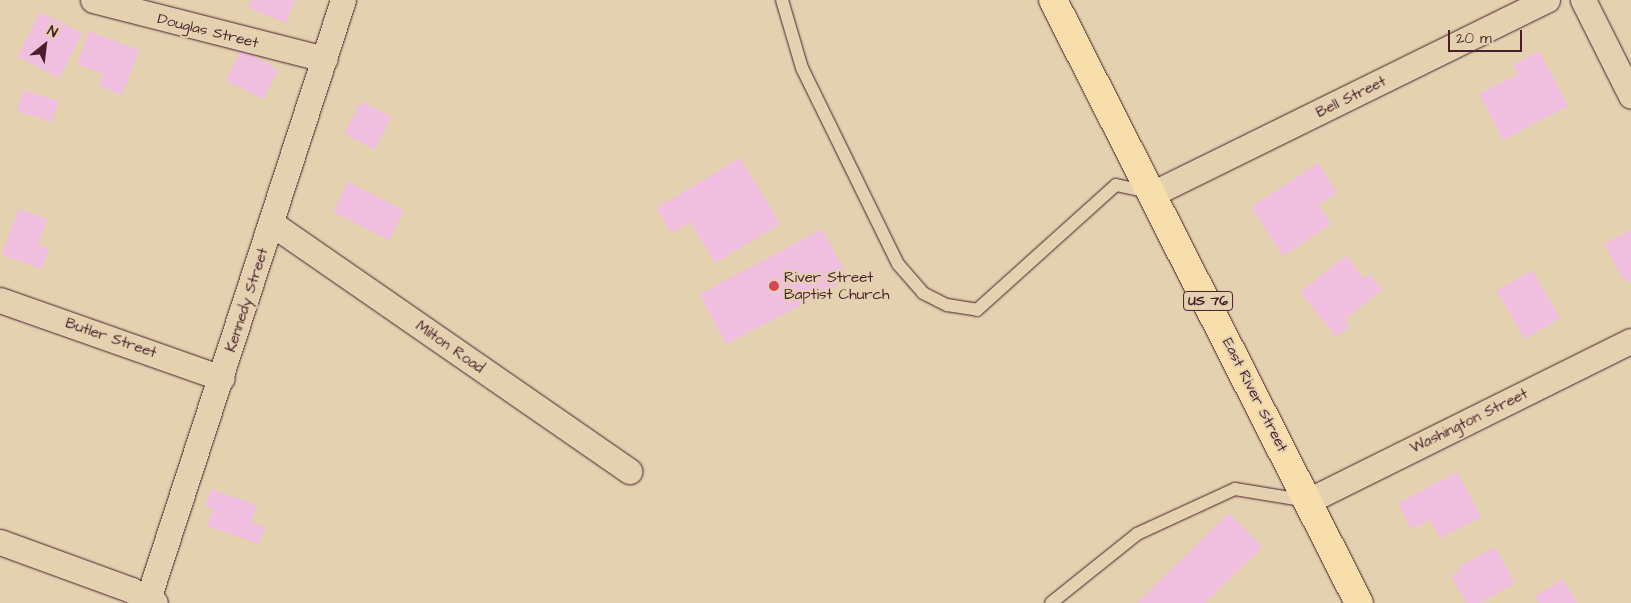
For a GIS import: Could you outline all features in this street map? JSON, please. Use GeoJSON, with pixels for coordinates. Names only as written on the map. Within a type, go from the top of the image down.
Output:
{"type":"FeatureCollection","features":[{"type":"Feature","properties":{"kind":"main road","name":"East River Street"},"geometry":{"type":"LineString","coordinates":[[1053,0],[1154,193],[1359,603]]}},
{"type":"Feature","properties":{"kind":"street","name":"Douglas Street"},"geometry":{"type":"LineString","coordinates":[[93,0],[325,59]]}},
{"type":"Feature","properties":{"kind":"street","name":"Kennedy Street"},"geometry":{"type":"LineString","coordinates":[[153,602],[222,378],[343,0]]}},
{"type":"Feature","properties":{"kind":"street","name":"Bell Street"},"geometry":{"type":"LineString","coordinates":[[1154,193],[1547,0]]}},
{"type":"Feature","properties":{"kind":"street"},"geometry":{"type":"LineString","coordinates":[[1582,0],[1631,96]]}},
{"type":"Feature","properties":{"kind":"street","name":"Milton Road"},"geometry":{"type":"LineString","coordinates":[[271,223],[629,471]]}},
{"type":"Feature","properties":{"kind":"street","name":"Butler Street"},"geometry":{"type":"LineString","coordinates":[[0,300],[222,378]]}},
{"type":"Feature","properties":{"kind":"street","name":"Washington Street"},"geometry":{"type":"LineString","coordinates":[[1308,501],[1631,340]]}},
{"type":"Feature","properties":{"kind":"street"},"geometry":{"type":"LineString","coordinates":[[0,542],[153,602]]}},
{"type":"Feature","properties":{"kind":"lane"},"geometry":{"type":"LineString","coordinates":[[782,0],[802,68],[898,264],[923,293],[947,305],[977,310],[1116,185],[1154,193]]}},
{"type":"Feature","properties":{"kind":"lane"},"geometry":{"type":"LineString","coordinates":[[1051,603],[1137,534],[1235,490],[1308,501]]}},
{"type":"Feature","properties":{"kind":"building"},"geometry":{"type":"Polygon","coordinates":[[[251,0],[295,0],[286,23],[248,8],[251,0]]]}},
{"type":"Feature","properties":{"kind":"building"},"geometry":{"type":"Polygon","coordinates":[[[40,12],[82,33],[59,78],[17,57],[40,12]]]}},
{"type":"Feature","properties":{"kind":"building"},"geometry":{"type":"Polygon","coordinates":[[[89,31],[139,50],[122,95],[99,86],[103,74],[77,64],[89,31]]]}},
{"type":"Feature","properties":{"kind":"building"},"geometry":{"type":"Polygon","coordinates":[[[241,50],[278,69],[263,99],[226,80],[241,50]]]}},
{"type":"Feature","properties":{"kind":"building"},"geometry":{"type":"Polygon","coordinates":[[[1539,51],[1568,106],[1503,140],[1479,94],[1518,74],[1513,65],[1539,51]]]}},
{"type":"Feature","properties":{"kind":"building"},"geometry":{"type":"Polygon","coordinates":[[[23,90],[58,101],[52,122],[17,111],[23,90]]]}},
{"type":"Feature","properties":{"kind":"building"},"geometry":{"type":"Polygon","coordinates":[[[361,101],[391,116],[374,149],[344,134],[361,101]]]}},
{"type":"Feature","properties":{"kind":"building"},"geometry":{"type":"Polygon","coordinates":[[[740,158],[780,224],[715,263],[690,222],[671,233],[656,208],[740,158]]]}},
{"type":"Feature","properties":{"kind":"building"},"geometry":{"type":"Polygon","coordinates":[[[1318,163],[1337,193],[1318,205],[1331,224],[1283,256],[1251,207],[1318,163]]]}},
{"type":"Feature","properties":{"kind":"building"},"geometry":{"type":"Polygon","coordinates":[[[348,182],[404,211],[389,240],[333,211],[348,182]]]}},
{"type":"Feature","properties":{"kind":"building"},"geometry":{"type":"Polygon","coordinates":[[[18,209],[47,219],[38,245],[49,248],[42,269],[2,255],[18,209]]]}},
{"type":"Feature","properties":{"kind":"building","name":"River Street Baptist Church"},"geometry":{"type":"Polygon","coordinates":[[[822,229],[849,279],[726,345],[699,294],[822,229]]]}},
{"type":"Feature","properties":{"kind":"building"},"geometry":{"type":"Polygon","coordinates":[[[1631,230],[1631,280],[1625,283],[1604,244],[1631,230]]]}},
{"type":"Feature","properties":{"kind":"building"},"geometry":{"type":"Polygon","coordinates":[[[1346,256],[1363,278],[1369,274],[1382,290],[1345,319],[1350,326],[1336,337],[1300,292],[1346,256]]]}},
{"type":"Feature","properties":{"kind":"building"},"geometry":{"type":"Polygon","coordinates":[[[1532,270],[1560,318],[1524,339],[1496,290],[1532,270]]]}},
{"type":"Feature","properties":{"kind":"building"},"geometry":{"type":"Polygon","coordinates":[[[1457,472],[1481,517],[1440,538],[1430,520],[1411,529],[1398,503],[1457,472]]]}},
{"type":"Feature","properties":{"kind":"building"},"geometry":{"type":"Polygon","coordinates":[[[211,489],[257,505],[251,522],[265,527],[259,544],[207,526],[213,509],[205,506],[211,489]]]}},
{"type":"Feature","properties":{"kind":"building"},"geometry":{"type":"Polygon","coordinates":[[[1229,513],[1262,547],[1205,603],[1137,603],[1229,513]]]}},
{"type":"Feature","properties":{"kind":"building"},"geometry":{"type":"Polygon","coordinates":[[[1495,547],[1515,583],[1480,603],[1466,603],[1451,576],[1460,571],[1458,567],[1495,547]]]}},
{"type":"Feature","properties":{"kind":"building"},"geometry":{"type":"Polygon","coordinates":[[[1563,579],[1577,603],[1538,603],[1535,596],[1563,579]]]}},
{"type":"Feature","properties":{"kind":"place","name":"River Street Baptist Church"},"geometry":{"type":"Point","coordinates":[774,286]}}]}
